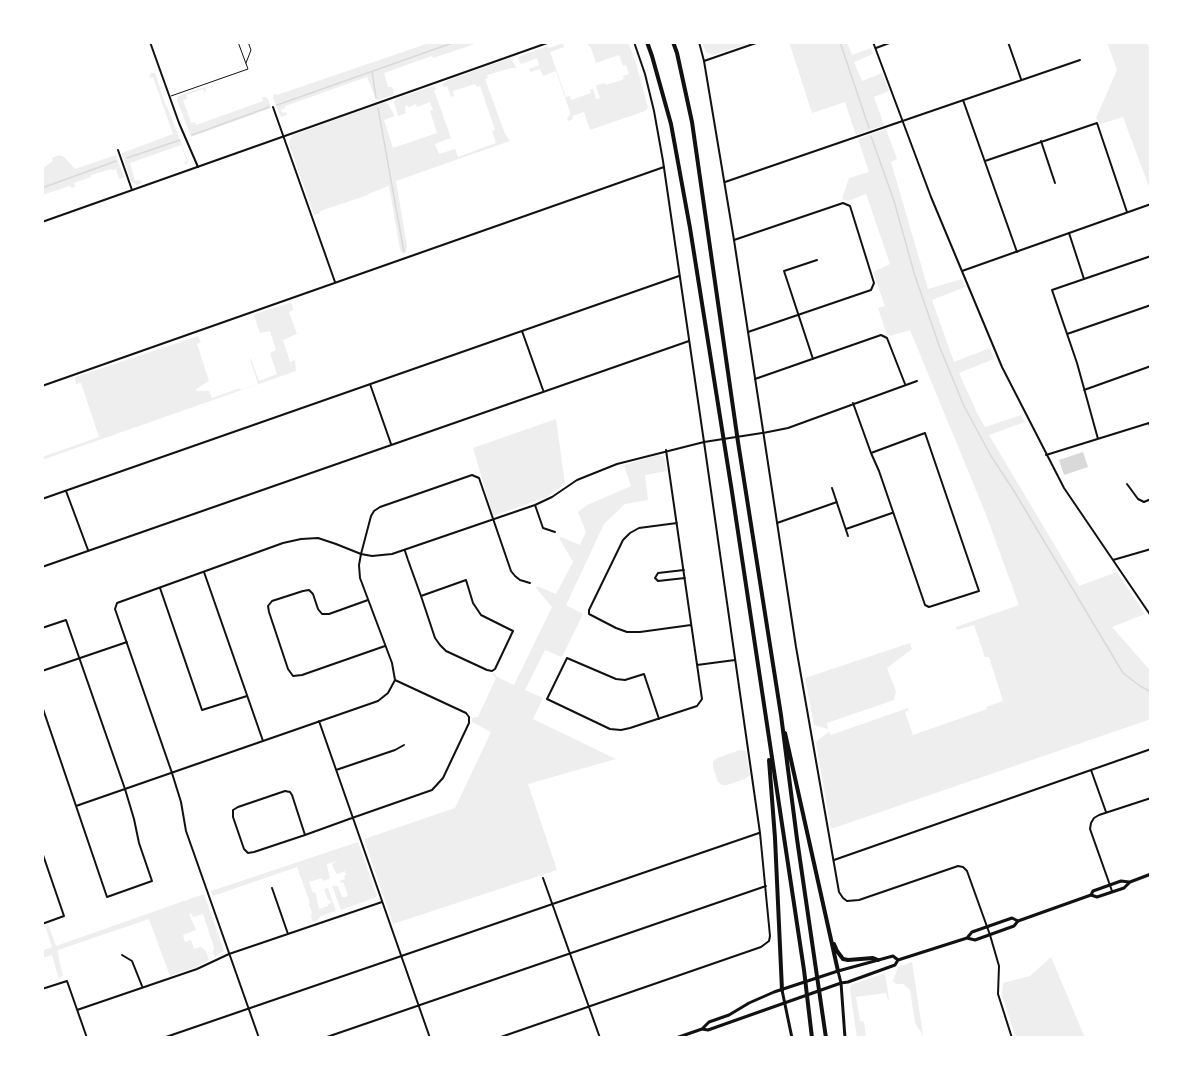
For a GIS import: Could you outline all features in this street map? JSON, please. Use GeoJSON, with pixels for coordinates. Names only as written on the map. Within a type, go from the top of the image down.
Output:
{"type":"FeatureCollection","features":[{"type":"Feature","properties":{"kind":"highway"},"geometry":{"type":"LineString","coordinates":[[647,42],[671,124],[690,228],[804,970],[812,1038]]}},
{"type":"Feature","properties":{"kind":"highway"},"geometry":{"type":"LineString","coordinates":[[674,42],[692,122],[781,715],[826,1038]]}},
{"type":"Feature","properties":{"kind":"highway"},"geometry":{"type":"LineString","coordinates":[[781,715],[838,971]]}},
{"type":"Feature","properties":{"kind":"highway"},"geometry":{"type":"LineString","coordinates":[[768,739],[782,990]]}},
{"type":"Feature","properties":{"kind":"highway"},"geometry":{"type":"LineString","coordinates":[[828,925],[837,951],[843,959],[852,961],[873,958],[878,960]]}},
{"type":"Feature","properties":{"kind":"main road"},"geometry":{"type":"LineString","coordinates":[[967,938],[975,940],[990,935],[1014,926],[1018,921],[1091,896],[1097,897],[1124,888],[1130,882],[1151,874]]}},
{"type":"Feature","properties":{"kind":"main road"},"geometry":{"type":"LineString","coordinates":[[1091,896],[1093,891],[1121,881],[1130,882]]}},
{"type":"Feature","properties":{"kind":"main road"},"geometry":{"type":"LineString","coordinates":[[702,1029],[708,1030],[896,965],[898,960],[967,938],[972,933],[1012,918],[1018,921]]}},
{"type":"Feature","properties":{"kind":"main road"},"geometry":{"type":"LineString","coordinates":[[676,1038],[702,1029],[709,1022],[782,990],[893,956],[898,960]]}},
{"type":"Feature","properties":{"kind":"main road"},"geometry":{"type":"LineString","coordinates":[[838,971],[845,1038]]}},
{"type":"Feature","properties":{"kind":"main road"},"geometry":{"type":"LineString","coordinates":[[782,990],[792,1038]]}},
{"type":"Feature","properties":{"kind":"street"},"geometry":{"type":"LineString","coordinates":[[150,42],[169,97],[198,166]]}},
{"type":"Feature","properties":{"kind":"street"},"geometry":{"type":"LineString","coordinates":[[42,222],[550,42]]}},
{"type":"Feature","properties":{"kind":"street"},"geometry":{"type":"LineString","coordinates":[[498,1038],[761,947],[766,944],[770,936],[760,833],[664,167],[652,102],[634,42]]}},
{"type":"Feature","properties":{"kind":"street"},"geometry":{"type":"LineString","coordinates":[[699,42],[725,182],[798,658],[839,892],[847,901],[859,900],[958,866],[963,867],[967,871],[988,927],[999,966],[998,994],[1012,1038]]}},
{"type":"Feature","properties":{"kind":"street"},"geometry":{"type":"LineString","coordinates":[[704,61],[759,42]]}},
{"type":"Feature","properties":{"kind":"street"},"geometry":{"type":"LineString","coordinates":[[873,42],[902,121],[1002,367],[1064,488],[1151,616]]}},
{"type":"Feature","properties":{"kind":"street"},"geometry":{"type":"LineString","coordinates":[[876,48],[892,42]]}},
{"type":"Feature","properties":{"kind":"street"},"geometry":{"type":"LineString","coordinates":[[1008,42],[1022,80]]}},
{"type":"Feature","properties":{"kind":"street"},"geometry":{"type":"LineString","coordinates":[[725,182],[1080,60]]}},
{"type":"Feature","properties":{"kind":"street"},"geometry":{"type":"LineString","coordinates":[[963,100],[1017,252]]}},
{"type":"Feature","properties":{"kind":"street"},"geometry":{"type":"LineString","coordinates":[[273,107],[335,282]]}},
{"type":"Feature","properties":{"kind":"street"},"geometry":{"type":"LineString","coordinates":[[985,161],[1097,123],[1127,212]]}},
{"type":"Feature","properties":{"kind":"street"},"geometry":{"type":"LineString","coordinates":[[1041,141],[1055,183]]}},
{"type":"Feature","properties":{"kind":"street"},"geometry":{"type":"LineString","coordinates":[[118,150],[132,190]]}},
{"type":"Feature","properties":{"kind":"street"},"geometry":{"type":"LineString","coordinates":[[42,386],[664,167]]}},
{"type":"Feature","properties":{"kind":"street"},"geometry":{"type":"LineString","coordinates":[[734,240],[843,203],[850,206],[874,283],[872,290],[748,332]]}},
{"type":"Feature","properties":{"kind":"street"},"geometry":{"type":"LineString","coordinates":[[962,271],[1151,204]]}},
{"type":"Feature","properties":{"kind":"street"},"geometry":{"type":"LineString","coordinates":[[1069,233],[1084,279]]}},
{"type":"Feature","properties":{"kind":"street"},"geometry":{"type":"LineString","coordinates":[[1098,439],[1052,290],[1151,256]]}},
{"type":"Feature","properties":{"kind":"street"},"geometry":{"type":"LineString","coordinates":[[813,358],[784,271],[817,260]]}},
{"type":"Feature","properties":{"kind":"street"},"geometry":{"type":"LineString","coordinates":[[42,499],[680,276]]}},
{"type":"Feature","properties":{"kind":"street"},"geometry":{"type":"LineString","coordinates":[[1067,334],[1151,305]]}},
{"type":"Feature","properties":{"kind":"street"},"geometry":{"type":"LineString","coordinates":[[522,331],[544,391]]}},
{"type":"Feature","properties":{"kind":"street"},"geometry":{"type":"LineString","coordinates":[[755,379],[881,335],[887,338],[905,384]]}},
{"type":"Feature","properties":{"kind":"street"},"geometry":{"type":"LineString","coordinates":[[42,567],[689,340]]}},
{"type":"Feature","properties":{"kind":"street"},"geometry":{"type":"LineString","coordinates":[[1084,390],[1151,366]]}},
{"type":"Feature","properties":{"kind":"street"},"geometry":{"type":"LineString","coordinates":[[259,1038],[186,831],[181,802],[172,772],[115,609],[117,603],[283,543],[301,539],[318,538],[360,554],[372,556],[405,551],[535,505],[552,497],[577,480],[617,464],[704,441],[788,428],[917,381]]}},
{"type":"Feature","properties":{"kind":"street"},"geometry":{"type":"LineString","coordinates":[[370,384],[391,444]]}},
{"type":"Feature","properties":{"kind":"street"},"geometry":{"type":"LineString","coordinates":[[853,403],[925,605],[929,607],[979,591],[925,433],[871,453]]}},
{"type":"Feature","properties":{"kind":"street"},"geometry":{"type":"LineString","coordinates":[[1046,455],[1149,423],[1151,429]]}},
{"type":"Feature","properties":{"kind":"street"},"geometry":{"type":"LineString","coordinates":[[659,719],[644,674],[625,680],[616,679],[567,658],[547,699],[609,729],[621,730],[659,719],[697,706],[702,699],[666,450]]}},
{"type":"Feature","properties":{"kind":"street"},"geometry":{"type":"LineString","coordinates":[[76,806],[378,701],[388,693],[395,680],[392,663],[360,578],[359,565],[371,516],[380,507],[472,475],[479,478],[511,571],[520,580],[530,583]]}},
{"type":"Feature","properties":{"kind":"street"},"geometry":{"type":"LineString","coordinates":[[1127,484],[1138,499],[1144,502],[1151,500]]}},
{"type":"Feature","properties":{"kind":"street"},"geometry":{"type":"LineString","coordinates":[[832,488],[848,536]]}},
{"type":"Feature","properties":{"kind":"street"},"geometry":{"type":"LineString","coordinates":[[66,491],[88,551]]}},
{"type":"Feature","properties":{"kind":"street"},"geometry":{"type":"LineString","coordinates":[[777,523],[837,502]]}},
{"type":"Feature","properties":{"kind":"street"},"geometry":{"type":"LineString","coordinates":[[535,505],[543,528],[555,532]]}},
{"type":"Feature","properties":{"kind":"street"},"geometry":{"type":"LineString","coordinates":[[846,529],[893,513]]}},
{"type":"Feature","properties":{"kind":"street"},"geometry":{"type":"LineString","coordinates":[[677,523],[639,528],[623,540],[589,614],[627,632],[692,625]]}},
{"type":"Feature","properties":{"kind":"street"},"geometry":{"type":"LineString","coordinates":[[1113,560],[1151,549]]}},
{"type":"Feature","properties":{"kind":"street"},"geometry":{"type":"LineString","coordinates":[[405,551],[435,638],[440,645],[446,651],[487,670],[495,669],[513,631],[481,615],[473,603],[466,580],[421,596]]}},
{"type":"Feature","properties":{"kind":"street"},"geometry":{"type":"LineString","coordinates":[[684,570],[658,573],[655,578],[658,581],[685,578]]}},
{"type":"Feature","properties":{"kind":"street"},"geometry":{"type":"LineString","coordinates":[[204,572],[263,741]]}},
{"type":"Feature","properties":{"kind":"street"},"geometry":{"type":"LineString","coordinates":[[160,588],[202,710],[247,696]]}},
{"type":"Feature","properties":{"kind":"street"},"geometry":{"type":"LineString","coordinates":[[368,600],[322,614],[309,590],[272,601],[268,606],[288,669],[293,676],[302,675],[386,646]]}},
{"type":"Feature","properties":{"kind":"street"},"geometry":{"type":"LineString","coordinates":[[42,628],[66,620],[125,789],[152,881],[107,897],[42,706]]}},
{"type":"Feature","properties":{"kind":"street"},"geometry":{"type":"LineString","coordinates":[[42,671],[127,642]]}},
{"type":"Feature","properties":{"kind":"street"},"geometry":{"type":"LineString","coordinates":[[698,665],[735,660]]}},
{"type":"Feature","properties":{"kind":"street"},"geometry":{"type":"LineString","coordinates":[[305,834],[290,792],[285,791],[233,810],[233,817],[244,849],[248,853],[254,852],[432,790],[443,778],[469,723],[469,717],[466,713],[395,680]]}},
{"type":"Feature","properties":{"kind":"street"},"geometry":{"type":"LineString","coordinates":[[319,721],[430,1038]]}},
{"type":"Feature","properties":{"kind":"street"},"geometry":{"type":"LineString","coordinates":[[336,770],[395,750],[404,744]]}},
{"type":"Feature","properties":{"kind":"street"},"geometry":{"type":"LineString","coordinates":[[834,860],[1151,748]]}},
{"type":"Feature","properties":{"kind":"street"},"geometry":{"type":"LineString","coordinates":[[1091,770],[1106,813]]}},
{"type":"Feature","properties":{"kind":"street"},"geometry":{"type":"LineString","coordinates":[[1112,892],[1090,829],[1091,823],[1094,818],[1106,813],[1151,798]]}},
{"type":"Feature","properties":{"kind":"street"},"geometry":{"type":"LineString","coordinates":[[164,1038],[760,833]]}},
{"type":"Feature","properties":{"kind":"street"},"geometry":{"type":"LineString","coordinates":[[42,852],[64,916],[42,924]]}},
{"type":"Feature","properties":{"kind":"street"},"geometry":{"type":"LineString","coordinates":[[42,875],[49,872]]}},
{"type":"Feature","properties":{"kind":"street"},"geometry":{"type":"LineString","coordinates":[[543,878],[600,1038]]}},
{"type":"Feature","properties":{"kind":"street"},"geometry":{"type":"LineString","coordinates":[[324,1038],[766,886]]}},
{"type":"Feature","properties":{"kind":"street"},"geometry":{"type":"LineString","coordinates":[[272,888],[288,934]]}},
{"type":"Feature","properties":{"kind":"street"},"geometry":{"type":"LineString","coordinates":[[77,1010],[197,969],[229,954],[382,902]]}},
{"type":"Feature","properties":{"kind":"street"},"geometry":{"type":"LineString","coordinates":[[122,955],[132,961],[142,988]]}},
{"type":"Feature","properties":{"kind":"street"},"geometry":{"type":"LineString","coordinates":[[42,989],[67,981],[87,1038]]}},
{"type":"Feature","properties":{"kind":"lane"},"geometry":{"type":"LineString","coordinates":[[169,97],[248,69],[238,42]]}},
{"type":"Feature","properties":{"kind":"lane"},"geometry":{"type":"LineString","coordinates":[[246,65],[251,50],[248,42]]}},
{"type":"Feature","properties":{"kind":"shaded area"},"geometry":{"type":"Polygon","coordinates":[[[432,42],[481,42],[384,73],[388,87],[392,87],[393,95],[376,99],[367,77],[285,106],[281,110],[287,115],[281,117],[273,98],[274,94],[277,95],[432,42]]]}},
{"type":"Feature","properties":{"kind":"shaded area"},"geometry":{"type":"Polygon","coordinates":[[[585,42],[628,42],[648,108],[645,111],[590,130],[584,112],[572,116],[573,119],[568,121],[570,112],[556,71],[543,76],[540,69],[530,72],[529,69],[539,65],[537,58],[521,64],[518,59],[520,56],[548,46],[549,48],[563,43],[564,47],[550,52],[566,97],[570,96],[571,100],[591,93],[590,89],[593,89],[596,99],[600,98],[597,85],[622,80],[623,76],[629,74],[619,55],[596,63],[591,48],[585,42]]]}},
{"type":"Feature","properties":{"kind":"shaded area"},"geometry":{"type":"Polygon","coordinates":[[[702,42],[751,43],[713,55],[706,52],[702,42]]]}},
{"type":"Feature","properties":{"kind":"shaded area"},"geometry":{"type":"Polygon","coordinates":[[[789,42],[847,42],[852,55],[871,48],[873,54],[854,62],[862,81],[882,73],[889,91],[874,97],[884,125],[856,135],[845,102],[812,113],[789,42]]]}},
{"type":"Feature","properties":{"kind":"shaded area"},"geometry":{"type":"Polygon","coordinates":[[[1107,42],[1147,42],[1151,54],[1151,108],[1149,109],[1151,116],[1151,192],[1123,117],[1100,124],[1096,118],[1117,70],[1107,42]]]}},
{"type":"Feature","properties":{"kind":"shaded area"},"geometry":{"type":"Polygon","coordinates":[[[510,58],[516,68],[487,75],[488,78],[485,79],[505,134],[510,141],[396,181],[407,246],[406,252],[402,253],[400,249],[389,186],[314,215],[289,144],[293,135],[385,102],[395,116],[384,120],[393,148],[437,133],[430,111],[433,110],[430,102],[417,107],[416,104],[409,107],[406,105],[406,113],[398,116],[394,102],[395,99],[433,86],[437,89],[434,90],[451,138],[435,144],[439,154],[455,149],[458,157],[496,143],[492,131],[495,130],[480,86],[477,87],[475,84],[453,91],[454,96],[451,97],[447,86],[444,87],[442,84],[510,58]]]}},
{"type":"Feature","properties":{"kind":"shaded area"},"geometry":{"type":"Polygon","coordinates":[[[155,73],[188,161],[186,165],[184,163],[187,161],[181,145],[130,163],[135,181],[140,180],[142,183],[138,185],[131,181],[122,153],[173,134],[153,77],[149,76],[155,73]]]}},
{"type":"Feature","properties":{"kind":"shaded area"},"geometry":{"type":"Polygon","coordinates":[[[204,87],[205,93],[203,89],[186,95],[187,99],[183,100],[191,123],[195,122],[196,125],[263,101],[262,97],[268,99],[271,108],[191,137],[177,100],[178,96],[204,87]]]}},
{"type":"Feature","properties":{"kind":"shaded area"},"geometry":{"type":"Polygon","coordinates":[[[886,129],[897,159],[891,162],[928,289],[962,279],[965,287],[932,300],[954,362],[990,348],[994,359],[959,373],[978,415],[985,427],[1021,415],[1025,422],[989,435],[1079,586],[1117,572],[1145,614],[1112,627],[1148,668],[1151,668],[1151,719],[831,829],[816,743],[818,740],[829,732],[831,735],[908,708],[909,710],[905,712],[913,735],[987,709],[986,707],[1003,701],[989,657],[985,657],[974,625],[957,630],[956,627],[1019,605],[985,512],[910,330],[890,336],[886,332],[878,308],[885,306],[873,272],[890,264],[866,194],[848,201],[842,199],[849,178],[869,172],[858,139],[886,129]]]}},
{"type":"Feature","properties":{"kind":"shaded area"},"geometry":{"type":"Polygon","coordinates":[[[59,155],[75,169],[116,155],[124,177],[119,179],[116,169],[111,169],[74,183],[75,187],[70,186],[42,195],[42,169],[53,161],[52,158],[59,155]]]}},
{"type":"Feature","properties":{"kind":"shaded area"},"geometry":{"type":"Polygon","coordinates":[[[290,303],[293,310],[289,312],[297,334],[283,340],[290,362],[295,360],[296,371],[42,460],[42,457],[99,437],[81,383],[76,384],[76,377],[198,336],[201,342],[197,344],[209,381],[196,389],[197,391],[209,391],[212,398],[258,384],[250,359],[259,381],[277,374],[270,353],[276,350],[270,331],[260,333],[254,316],[290,303]]]}},
{"type":"Feature","properties":{"kind":"shaded area"},"geometry":{"type":"Polygon","coordinates":[[[556,419],[565,484],[547,497],[493,516],[473,448],[556,419]]]}},
{"type":"Feature","properties":{"kind":"shaded area"},"geometry":{"type":"Polygon","coordinates":[[[1083,452],[1088,467],[1064,475],[1059,460],[1083,452]]]}},
{"type":"Feature","properties":{"kind":"shaded area"},"geometry":{"type":"Polygon","coordinates":[[[658,455],[665,459],[667,471],[645,475],[648,500],[625,504],[604,524],[566,605],[583,614],[562,657],[545,650],[525,690],[543,698],[533,719],[616,759],[528,784],[557,870],[393,924],[364,839],[455,808],[491,732],[472,722],[472,718],[478,717],[496,678],[492,674],[514,685],[552,607],[536,588],[537,586],[556,594],[573,562],[559,538],[580,545],[586,532],[578,512],[587,505],[631,486],[624,465],[658,455]]]}},
{"type":"Feature","properties":{"kind":"shaded area"},"geometry":{"type":"Polygon","coordinates":[[[910,643],[912,649],[887,668],[896,691],[894,700],[827,723],[828,729],[814,725],[805,678],[910,643]]]}},
{"type":"Feature","properties":{"kind":"shaded area"},"geometry":{"type":"Polygon","coordinates":[[[740,750],[746,751],[750,775],[745,779],[722,785],[718,782],[713,762],[717,758],[740,750]]]}},
{"type":"Feature","properties":{"kind":"shaded area"},"geometry":{"type":"Polygon","coordinates":[[[358,842],[377,896],[341,910],[332,886],[338,886],[342,897],[348,895],[343,882],[340,883],[345,879],[345,871],[337,874],[332,864],[337,861],[327,864],[330,878],[324,881],[322,878],[309,882],[313,893],[315,892],[319,909],[331,903],[324,889],[328,888],[336,911],[321,916],[316,921],[312,922],[310,903],[297,867],[213,896],[211,891],[358,842]]]}},
{"type":"Feature","properties":{"kind":"shaded area"},"geometry":{"type":"Polygon","coordinates":[[[204,894],[224,951],[215,957],[203,914],[193,917],[189,914],[196,930],[183,935],[185,942],[191,940],[194,949],[201,947],[206,951],[209,960],[196,967],[170,976],[149,919],[58,950],[63,975],[59,979],[52,955],[42,958],[42,951],[52,947],[45,925],[48,924],[56,946],[204,894]]]}},
{"type":"Feature","properties":{"kind":"shaded area"},"geometry":{"type":"Polygon","coordinates":[[[1051,957],[1085,1038],[1016,1038],[1002,995],[1003,983],[1030,976],[1051,957]]]}},
{"type":"Feature","properties":{"kind":"shaded area"},"geometry":{"type":"Polygon","coordinates":[[[912,962],[923,1038],[915,1023],[910,990],[903,984],[896,984],[893,981],[898,967],[912,962]]]}},
{"type":"Feature","properties":{"kind":"shaded area"},"geometry":{"type":"Polygon","coordinates":[[[885,973],[888,1000],[886,993],[856,997],[860,1021],[864,1022],[866,1038],[857,1038],[851,985],[885,973]]]}},
{"type":"Feature","properties":{"kind":"waterway"},"geometry":{"type":"LineString","coordinates":[[277,105],[455,42]]}},
{"type":"Feature","properties":{"kind":"waterway"},"geometry":{"type":"LineString","coordinates":[[840,42],[869,128]]}},
{"type":"Feature","properties":{"kind":"waterway"},"geometry":{"type":"LineString","coordinates":[[372,71],[376,98]]}},
{"type":"Feature","properties":{"kind":"waterway"},"geometry":{"type":"LineString","coordinates":[[192,135],[269,107]]}},
{"type":"Feature","properties":{"kind":"waterway"},"geometry":{"type":"LineString","coordinates":[[378,108],[404,252]]}},
{"type":"Feature","properties":{"kind":"waterway"},"geometry":{"type":"LineString","coordinates":[[871,136],[894,201],[915,276],[940,348],[964,406],[991,456],[1123,673],[1151,692]]}},
{"type":"Feature","properties":{"kind":"waterway"},"geometry":{"type":"LineString","coordinates":[[127,158],[180,140]]}},
{"type":"Feature","properties":{"kind":"waterway"},"geometry":{"type":"LineString","coordinates":[[42,188],[116,161]]}}]}
